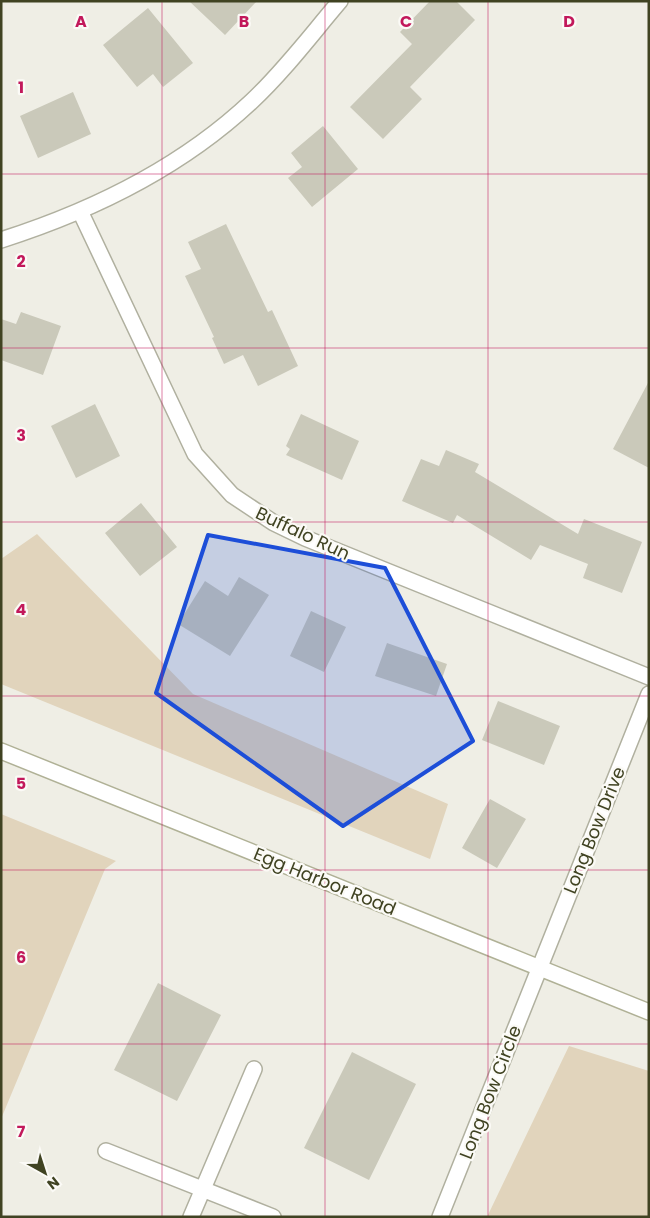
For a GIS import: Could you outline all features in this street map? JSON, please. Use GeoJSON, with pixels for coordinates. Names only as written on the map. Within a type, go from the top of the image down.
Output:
{"type":"FeatureCollection","features":[{"type":"Feature","properties":{"kind":"street"},"geometry":{"type":"LineString","coordinates":[[1,240],[80,211],[167,165],[227,123],[278,73],[340,1]]}},
{"type":"Feature","properties":{"kind":"street","name":"Buffalo Run"},"geometry":{"type":"LineString","coordinates":[[80,211],[195,454],[232,495],[274,523],[305,538],[649,677]]}},
{"type":"Feature","properties":{"kind":"street","name":"Long Bow Drive"},"geometry":{"type":"LineString","coordinates":[[539,966],[649,694]]}},
{"type":"Feature","properties":{"kind":"street","name":"Egg Harbor Road"},"geometry":{"type":"LineString","coordinates":[[1,751],[539,966],[649,1012]]}},
{"type":"Feature","properties":{"kind":"street","name":"Long Bow Circle"},"geometry":{"type":"LineString","coordinates":[[440,1217],[539,966]]}},
{"type":"Feature","properties":{"kind":"street"},"geometry":{"type":"LineString","coordinates":[[191,1217],[254,1069]]}},
{"type":"Feature","properties":{"kind":"street"},"geometry":{"type":"LineString","coordinates":[[106,1151],[273,1217]]}},
{"type":"Feature","properties":{"kind":"highlighted area"},"geometry":{"type":"Polygon","coordinates":[[[208,535],[385,568],[473,741],[343,826],[156,693],[208,535]]]}},
{"type":"Feature","properties":{"kind":"shaded area"},"geometry":{"type":"Polygon","coordinates":[[[37,534],[193,694],[448,804],[430,859],[1,684],[1,559],[37,534]]]}},
{"type":"Feature","properties":{"kind":"shaded area"},"geometry":{"type":"Polygon","coordinates":[[[1,814],[116,861],[105,869],[1,1119],[1,814]]]}},
{"type":"Feature","properties":{"kind":"shaded area"},"geometry":{"type":"Polygon","coordinates":[[[569,1046],[649,1071],[649,1217],[487,1217],[569,1046]]]}},
{"type":"Feature","properties":{"kind":"building"},"geometry":{"type":"Polygon","coordinates":[[[189,1],[257,1],[225,35],[189,1]]]}},
{"type":"Feature","properties":{"kind":"building"},"geometry":{"type":"Polygon","coordinates":[[[430,1],[456,1],[475,20],[410,87],[422,99],[383,139],[350,107],[412,44],[400,32],[430,1]]]}},
{"type":"Feature","properties":{"kind":"building"},"geometry":{"type":"Polygon","coordinates":[[[148,8],[193,63],[163,87],[153,74],[137,87],[103,45],[148,8]]]}},
{"type":"Feature","properties":{"kind":"building"},"geometry":{"type":"Polygon","coordinates":[[[73,92],[91,134],[38,158],[20,116],[73,92]]]}},
{"type":"Feature","properties":{"kind":"building"},"geometry":{"type":"Polygon","coordinates":[[[323,126],[358,169],[312,207],[288,178],[302,167],[291,153],[323,126]]]}},
{"type":"Feature","properties":{"kind":"building"},"geometry":{"type":"Polygon","coordinates":[[[226,224],[268,312],[272,310],[298,366],[258,386],[243,355],[224,364],[212,338],[214,337],[185,276],[201,269],[188,242],[226,224]]]}},
{"type":"Feature","properties":{"kind":"building"},"geometry":{"type":"Polygon","coordinates":[[[21,312],[61,326],[43,375],[1,360],[1,319],[16,324],[21,312]]]}},
{"type":"Feature","properties":{"kind":"building"},"geometry":{"type":"Polygon","coordinates":[[[649,381],[649,468],[613,449],[649,381]]]}},
{"type":"Feature","properties":{"kind":"building"},"geometry":{"type":"Polygon","coordinates":[[[95,404],[120,456],[76,478],[51,426],[95,404]]]}},
{"type":"Feature","properties":{"kind":"building"},"geometry":{"type":"Polygon","coordinates":[[[301,414],[359,441],[342,480],[286,455],[290,449],[286,446],[301,414]]]}},
{"type":"Feature","properties":{"kind":"building"},"geometry":{"type":"Polygon","coordinates":[[[446,450],[479,464],[475,472],[578,534],[584,519],[642,542],[622,593],[583,578],[588,564],[540,545],[531,560],[457,515],[453,523],[402,501],[421,459],[439,466],[446,450]]]}},
{"type":"Feature","properties":{"kind":"building"},"geometry":{"type":"Polygon","coordinates":[[[141,503],[177,547],[140,576],[105,533],[141,503]]]}},
{"type":"Feature","properties":{"kind":"building"},"geometry":{"type":"Polygon","coordinates":[[[239,577],[269,595],[230,656],[178,624],[205,581],[228,596],[239,577]]]}},
{"type":"Feature","properties":{"kind":"building"},"geometry":{"type":"Polygon","coordinates":[[[311,611],[346,627],[324,672],[290,656],[311,611]]]}},
{"type":"Feature","properties":{"kind":"building"},"geometry":{"type":"Polygon","coordinates":[[[387,643],[447,664],[436,696],[375,676],[387,643]]]}},
{"type":"Feature","properties":{"kind":"building"},"geometry":{"type":"Polygon","coordinates":[[[498,701],[560,726],[544,765],[482,740],[498,701]]]}},
{"type":"Feature","properties":{"kind":"building"},"geometry":{"type":"Polygon","coordinates":[[[490,799],[526,819],[497,868],[462,848],[490,799]]]}},
{"type":"Feature","properties":{"kind":"building"},"geometry":{"type":"Polygon","coordinates":[[[158,983],[221,1015],[177,1101],[114,1070],[158,983]]]}},
{"type":"Feature","properties":{"kind":"building"},"geometry":{"type":"Polygon","coordinates":[[[352,1052],[416,1084],[369,1180],[304,1148],[352,1052]]]}}]}
